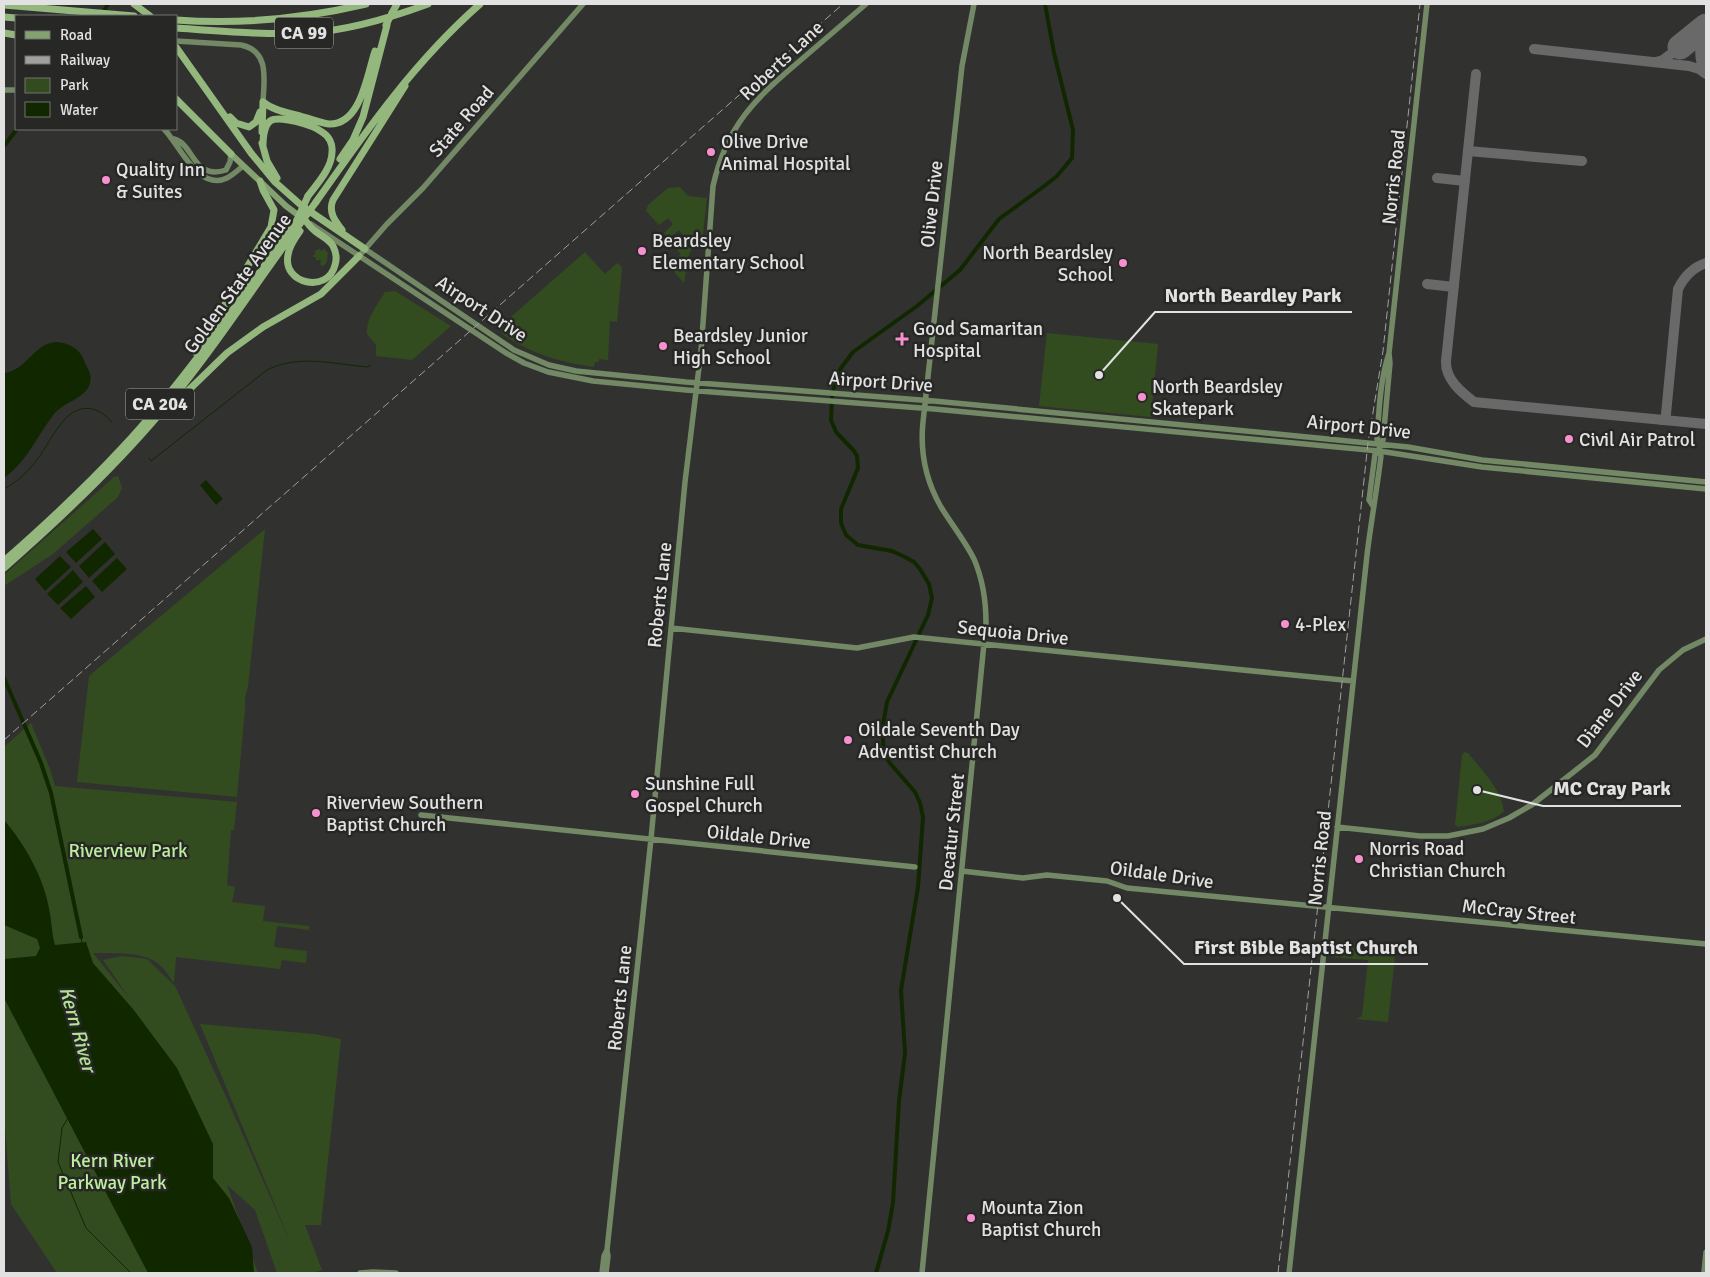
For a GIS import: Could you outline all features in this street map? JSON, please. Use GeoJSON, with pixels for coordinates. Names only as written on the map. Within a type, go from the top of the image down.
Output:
{"type":"FeatureCollection","features":[{"type":"Feature","properties":{"kind":"highway"},"geometry":{"type":"LineString","coordinates":[[134,4],[149,15]]}},
{"type":"Feature","properties":{"kind":"highway","name":"CA 99"},"geometry":{"type":"LineString","coordinates":[[178,20],[226,23],[295,18],[330,13],[366,4]]}},
{"type":"Feature","properties":{"kind":"highway"},"geometry":{"type":"LineString","coordinates":[[263,102],[276,109],[326,124],[338,123],[346,119],[357,107],[378,41],[397,4]]}},
{"type":"Feature","properties":{"kind":"highway","name":"CA 99"},"geometry":{"type":"LineString","coordinates":[[178,28],[306,33],[349,26],[428,4]]}},
{"type":"Feature","properties":{"kind":"highway","name":"Golden State Avenue"},"geometry":{"type":"LineString","coordinates":[[312,200],[414,71],[444,38],[480,4]]}},
{"type":"Feature","properties":{"kind":"highway"},"geometry":{"type":"LineString","coordinates":[[4,5],[122,15]]}},
{"type":"Feature","properties":{"kind":"highway","name":"Golden State Avenue"},"geometry":{"type":"LineString","coordinates":[[4,568],[83,496],[138,439],[190,376],[297,226],[312,200],[344,154],[360,125],[368,102],[386,25]]}},
{"type":"Feature","properties":{"kind":"highway","name":"Airport Drive"},"geometry":{"type":"LineString","coordinates":[[178,49],[251,153],[274,182],[290,196],[365,249]]}},
{"type":"Feature","properties":{"kind":"highway"},"geometry":{"type":"LineString","coordinates":[[345,235],[332,215],[331,204],[399,98],[414,71]]}},
{"type":"Feature","properties":{"kind":"highway"},"geometry":{"type":"LineString","coordinates":[[207,90],[233,120],[245,126],[252,126],[256,122],[263,102]]}},
{"type":"Feature","properties":{"kind":"highway","name":"Airport Drive"},"geometry":{"type":"LineString","coordinates":[[178,101],[231,154]]}},
{"type":"Feature","properties":{"kind":"highway"},"geometry":{"type":"LineString","coordinates":[[263,102],[263,147],[269,166],[290,196]]}},
{"type":"Feature","properties":{"kind":"highway"},"geometry":{"type":"LineString","coordinates":[[263,147],[266,128],[269,122],[276,119],[304,124],[318,129],[325,134],[331,144],[332,156],[312,200]]}},
{"type":"Feature","properties":{"kind":"highway"},"geometry":{"type":"LineString","coordinates":[[178,382],[271,227],[274,210],[260,181]]}},
{"type":"Feature","properties":{"kind":"highway"},"geometry":{"type":"LineString","coordinates":[[297,226],[288,252],[288,266],[292,273],[300,280],[312,283],[326,279],[336,264],[336,255],[331,244],[305,220]]}},
{"type":"Feature","properties":{"kind":"highway","name":"Golden State Avenue"},"geometry":{"type":"LineString","coordinates":[[4,561],[95,477],[123,447],[178,382],[297,226]]}},
{"type":"Feature","properties":{"kind":"highway"},"geometry":{"type":"LineString","coordinates":[[138,439],[226,353],[263,327],[321,294],[359,256]]}},
{"type":"Feature","properties":{"kind":"main road","name":"State Road"},"geometry":{"type":"LineString","coordinates":[[359,256],[423,188],[583,4]]}},
{"type":"Feature","properties":{"kind":"main road","name":"Roberts Lane"},"geometry":{"type":"LineString","coordinates":[[606,1273],[700,351],[712,195],[716,173],[726,144],[741,118],[760,95],[866,4]]}},
{"type":"Feature","properties":{"kind":"main road","name":"Olive Drive"},"geometry":{"type":"LineString","coordinates":[[924,408],[962,66],[974,4]]}},
{"type":"Feature","properties":{"kind":"main road","name":"Norris Road"},"geometry":{"type":"LineString","coordinates":[[1289,1273],[1353,681],[1373,506],[1376,498],[1381,456],[1379,451],[1383,440],[1390,362],[1389,353],[1427,4]]}},
{"type":"Feature","properties":{"kind":"main road"},"geometry":{"type":"LineString","coordinates":[[178,41],[241,44],[251,48],[259,55],[263,64],[263,102]]}},
{"type":"Feature","properties":{"kind":"main road"},"geometry":{"type":"LineString","coordinates":[[165,130],[174,139],[180,141],[200,166],[208,171],[226,170],[231,154]]}},
{"type":"Feature","properties":{"kind":"main road"},"geometry":{"type":"LineString","coordinates":[[174,139],[176,147],[187,160],[208,179],[218,180],[227,178],[244,166]]}},
{"type":"Feature","properties":{"kind":"main road","name":"Airport Drive"},"geometry":{"type":"LineString","coordinates":[[231,154],[305,220],[496,347],[537,368],[579,379],[695,391],[924,408],[1379,451],[1482,467],[1706,489]]}},
{"type":"Feature","properties":{"kind":"main road","name":"Airport Drive"},"geometry":{"type":"LineString","coordinates":[[365,249],[494,338],[532,358],[560,368],[587,373],[925,400],[1380,444],[1482,460],[1706,482]]}},
{"type":"Feature","properties":{"kind":"main road","name":"Decatur Street"},"geometry":{"type":"LineString","coordinates":[[922,1273],[986,611],[984,590],[978,569],[970,551],[937,500],[925,467],[922,440],[924,408]]}},
{"type":"Feature","properties":{"kind":"main road","name":"Sequoia Drive"},"geometry":{"type":"LineString","coordinates":[[671,628],[857,648],[914,637],[1353,681]]}},
{"type":"Feature","properties":{"kind":"main road","name":"Diane Drive"},"geometry":{"type":"LineString","coordinates":[[1338,827],[1420,836],[1448,836],[1483,829],[1510,818],[1533,804],[1595,755],[1658,670],[1683,650],[1706,639]]}},
{"type":"Feature","properties":{"kind":"main road","name":"Oildale Drive"},"geometry":{"type":"LineString","coordinates":[[422,815],[915,867]]}},
{"type":"Feature","properties":{"kind":"main road","name":"Oildale Drive"},"geometry":{"type":"LineString","coordinates":[[962,871],[1023,878],[1047,875],[1080,878],[1109,881],[1127,888],[1329,907]]}},
{"type":"Feature","properties":{"kind":"main road","name":"McCray Street"},"geometry":{"type":"LineString","coordinates":[[1329,907],[1706,944]]}},
{"type":"Feature","properties":{"kind":"main road","name":"Roberts Lane"},"geometry":{"type":"LineString","coordinates":[[602,1273],[604,1256],[607,1250]]}},
{"type":"Feature","properties":{"kind":"main road"},"geometry":{"type":"LineString","coordinates":[[1704,1273],[1706,1252]]}},
{"type":"Feature","properties":{"kind":"main road"},"geometry":{"type":"LineString","coordinates":[[360,1273],[396,1273]]}},
{"type":"Feature","properties":{"kind":"green space"},"geometry":{"type":"Polygon","coordinates":[[[680,187],[688,196],[707,198],[702,243],[696,245],[689,253],[684,283],[669,266],[681,254],[674,247],[684,237],[679,230],[669,238],[664,233],[673,224],[668,218],[659,225],[646,211],[648,205],[668,188],[680,187]]]}},
{"type":"Feature","properties":{"kind":"green space"},"geometry":{"type":"Polygon","coordinates":[[[324,248],[328,253],[324,266],[320,265],[321,260],[316,260],[316,257],[313,257],[313,255],[315,255],[315,251],[319,249],[322,251],[324,248]]]}},
{"type":"Feature","properties":{"kind":"green space"},"geometry":{"type":"Polygon","coordinates":[[[585,252],[605,274],[617,263],[622,267],[617,322],[610,321],[608,360],[599,359],[599,362],[595,362],[594,367],[570,363],[523,347],[502,334],[503,324],[585,252]]]}},
{"type":"Feature","properties":{"kind":"green space"},"geometry":{"type":"Polygon","coordinates":[[[395,291],[451,326],[412,360],[376,356],[376,345],[367,334],[370,317],[385,292],[395,291]]]}},
{"type":"Feature","properties":{"kind":"green space"},"geometry":{"type":"Polygon","coordinates":[[[1047,333],[1158,344],[1151,417],[1039,406],[1047,333]]]}},
{"type":"Feature","properties":{"kind":"green space"},"geometry":{"type":"Polygon","coordinates":[[[118,476],[122,488],[118,497],[53,554],[4,586],[4,575],[114,477],[118,476]]]}},
{"type":"Feature","properties":{"kind":"green space"},"geometry":{"type":"Polygon","coordinates":[[[265,529],[248,686],[245,698],[237,797],[77,782],[89,676],[265,529]]]}},
{"type":"Feature","properties":{"kind":"green space","name":"Riverview Park"},"geometry":{"type":"Polygon","coordinates":[[[31,723],[55,786],[237,802],[234,830],[231,830],[227,885],[235,887],[232,902],[265,906],[263,921],[309,926],[309,930],[277,926],[274,947],[307,951],[306,963],[282,960],[280,969],[176,957],[174,983],[162,967],[155,962],[139,955],[93,953],[130,999],[103,960],[122,956],[147,959],[175,986],[292,1246],[200,1024],[314,1034],[341,1039],[321,1225],[305,1225],[322,1270],[312,1273],[277,1273],[255,1210],[227,1185],[258,1273],[57,1273],[11,1204],[4,1114],[4,747],[31,723]]]}},
{"type":"Feature","properties":{"kind":"green space"},"geometry":{"type":"Polygon","coordinates":[[[1464,752],[1468,753],[1495,787],[1504,811],[1495,818],[1458,827],[1455,825],[1462,755],[1464,752]]]}},
{"type":"Feature","properties":{"kind":"green space"},"geometry":{"type":"Polygon","coordinates":[[[1331,941],[1396,947],[1388,1022],[1356,1019],[1362,1016],[1368,960],[1331,957],[1331,941]]]}},
{"type":"Feature","properties":{"kind":"water"},"geometry":{"type":"Polygon","coordinates":[[[56,342],[73,347],[82,356],[90,374],[88,388],[84,393],[54,414],[25,457],[4,478],[4,373],[19,367],[41,347],[56,342]]]}},
{"type":"Feature","properties":{"kind":"water"},"geometry":{"type":"Polygon","coordinates":[[[206,480],[214,489],[213,491],[215,490],[223,499],[216,505],[200,485],[206,480]]]}},
{"type":"Feature","properties":{"kind":"water"},"geometry":{"type":"Polygon","coordinates":[[[93,529],[102,539],[76,563],[66,552],[93,529]]]}},
{"type":"Feature","properties":{"kind":"water"},"geometry":{"type":"Polygon","coordinates":[[[105,542],[115,554],[89,578],[79,566],[105,542]]]}},
{"type":"Feature","properties":{"kind":"water"},"geometry":{"type":"Polygon","coordinates":[[[60,556],[71,567],[45,591],[35,579],[60,556]]]}},
{"type":"Feature","properties":{"kind":"water"},"geometry":{"type":"Polygon","coordinates":[[[117,558],[127,569],[102,592],[92,581],[117,558]]]}},
{"type":"Feature","properties":{"kind":"water"},"geometry":{"type":"Polygon","coordinates":[[[73,570],[83,582],[58,605],[47,594],[73,570]]]}},
{"type":"Feature","properties":{"kind":"water"},"geometry":{"type":"Polygon","coordinates":[[[86,586],[95,597],[71,619],[60,608],[86,586]]]}},
{"type":"Feature","properties":{"kind":"water","name":"Kern River Parkway Park"},"geometry":{"type":"Polygon","coordinates":[[[4,820],[27,852],[44,888],[55,945],[86,942],[93,963],[133,1009],[177,1068],[213,1144],[213,1178],[229,1198],[252,1247],[254,1273],[148,1273],[4,998],[4,959],[36,956],[40,948],[37,939],[4,925],[4,820]]]}},
{"type":"Feature","properties":{"kind":"waterway"},"geometry":{"type":"LineString","coordinates":[[102,14],[108,4]]}},
{"type":"Feature","properties":{"kind":"waterway"},"geometry":{"type":"LineString","coordinates":[[876,1273],[888,1231],[893,1203],[899,1101],[905,1053],[901,990],[918,887],[923,817],[915,792],[889,762],[884,751],[882,730],[887,702],[928,615],[932,598],[929,584],[914,562],[892,551],[858,545],[846,535],[841,523],[841,509],[858,468],[857,456],[836,432],[831,420],[832,397],[836,378],[853,352],[917,306],[960,270],[999,219],[1057,176],[1072,158],[1073,130],[1054,53],[1045,4]]}},
{"type":"Feature","properties":{"kind":"waterway"},"geometry":{"type":"LineString","coordinates":[[4,146],[16,130]]}},
{"type":"Feature","properties":{"kind":"waterway"},"geometry":{"type":"LineString","coordinates":[[149,458],[151,461],[267,370],[291,362],[304,361],[367,367],[371,365]]}},
{"type":"Feature","properties":{"kind":"waterway"},"geometry":{"type":"LineString","coordinates":[[4,489],[29,469],[69,415],[78,410],[88,408],[102,413],[112,422]]}},
{"type":"Feature","properties":{"kind":"waterway"},"geometry":{"type":"LineString","coordinates":[[4,678],[41,763],[51,793],[81,937]]}},
{"type":"Feature","properties":{"kind":"waterway"},"geometry":{"type":"LineString","coordinates":[[81,937],[82,944]]}},
{"type":"Feature","properties":{"kind":"waterway"},"geometry":{"type":"LineString","coordinates":[[68,1118],[62,1128],[58,1162],[86,1228],[131,1273]]}},
{"type":"Feature","properties":{"kind":"taxiway"},"geometry":{"type":"LineString","coordinates":[[1706,26],[1700,55],[1706,73]]}},
{"type":"Feature","properties":{"kind":"taxiway"},"geometry":{"type":"LineString","coordinates":[[1656,62],[1663,60],[1680,47]]}},
{"type":"Feature","properties":{"kind":"taxiway"},"geometry":{"type":"LineString","coordinates":[[1534,49],[1689,66],[1699,69],[1706,74]]}},
{"type":"Feature","properties":{"kind":"taxiway"},"geometry":{"type":"LineString","coordinates":[[1476,74],[1446,361],[1446,368],[1451,379],[1474,402],[1706,424]]}},
{"type":"Feature","properties":{"kind":"taxiway"},"geometry":{"type":"LineString","coordinates":[[1468,151],[1582,161]]}},
{"type":"Feature","properties":{"kind":"taxiway"},"geometry":{"type":"LineString","coordinates":[[1437,178],[1465,181]]}},
{"type":"Feature","properties":{"kind":"taxiway"},"geometry":{"type":"LineString","coordinates":[[1661,420],[1665,418],[1666,414],[1678,289],[1690,273],[1706,263]]}},
{"type":"Feature","properties":{"kind":"taxiway"},"geometry":{"type":"LineString","coordinates":[[1427,284],[1454,287]]}},
{"type":"Feature","properties":{"kind":"runway"},"geometry":{"type":"LineString","coordinates":[[1680,47],[1706,26]]}},
{"type":"Feature","properties":{"kind":"railway"},"geometry":{"type":"LineString","coordinates":[[4,740],[843,4]]}},
{"type":"Feature","properties":{"kind":"railway"},"geometry":{"type":"LineString","coordinates":[[1278,1273],[1368,443],[1383,351],[1420,4]]}},
{"type":"Feature","properties":{"kind":"place","name":"Olive Drive Animal Hospital"},"geometry":{"type":"Point","coordinates":[711,152]}},
{"type":"Feature","properties":{"kind":"place","name":"Quality Inn & Suites"},"geometry":{"type":"Point","coordinates":[106,180]}},
{"type":"Feature","properties":{"kind":"place","name":"Beardsley Elementary School"},"geometry":{"type":"Point","coordinates":[642,251]}},
{"type":"Feature","properties":{"kind":"place","name":"North Beardsley School"},"geometry":{"type":"Point","coordinates":[1123,263]}},
{"type":"Feature","properties":{"kind":"place","name":"Good Samaritan Hospital"},"geometry":{"type":"Point","coordinates":[902,339]}},
{"type":"Feature","properties":{"kind":"place","name":"Beardsley Junior High School"},"geometry":{"type":"Point","coordinates":[663,346]}},
{"type":"Feature","properties":{"kind":"place","name":"North Beardley Park"},"geometry":{"type":"Point","coordinates":[1099,375]}},
{"type":"Feature","properties":{"kind":"place","name":"North Beardsley Skatepark"},"geometry":{"type":"Point","coordinates":[1142,397]}},
{"type":"Feature","properties":{"kind":"place","name":"Civil Air Patrol"},"geometry":{"type":"Point","coordinates":[1569,439]}},
{"type":"Feature","properties":{"kind":"place","name":"4-Plex"},"geometry":{"type":"Point","coordinates":[1285,624]}},
{"type":"Feature","properties":{"kind":"place","name":"Oildale Seventh Day Adventist Church"},"geometry":{"type":"Point","coordinates":[848,740]}},
{"type":"Feature","properties":{"kind":"place","name":"MC Cray Park"},"geometry":{"type":"Point","coordinates":[1477,790]}},
{"type":"Feature","properties":{"kind":"place","name":"Sunshine Full Gospel Church"},"geometry":{"type":"Point","coordinates":[635,794]}},
{"type":"Feature","properties":{"kind":"place","name":"Riverview Southern Baptist Church"},"geometry":{"type":"Point","coordinates":[316,813]}},
{"type":"Feature","properties":{"kind":"place","name":"Norris Road Christian Church"},"geometry":{"type":"Point","coordinates":[1359,859]}},
{"type":"Feature","properties":{"kind":"place","name":"First Bible Baptist Church"},"geometry":{"type":"Point","coordinates":[1117,898]}},
{"type":"Feature","properties":{"kind":"place","name":"Mounta Zion Baptist Church"},"geometry":{"type":"Point","coordinates":[971,1218]}},
{"type":"Feature","properties":{"kind":"water label","name":"Kern River"},"geometry":{"type":"Point","coordinates":[78,1029]}}]}
